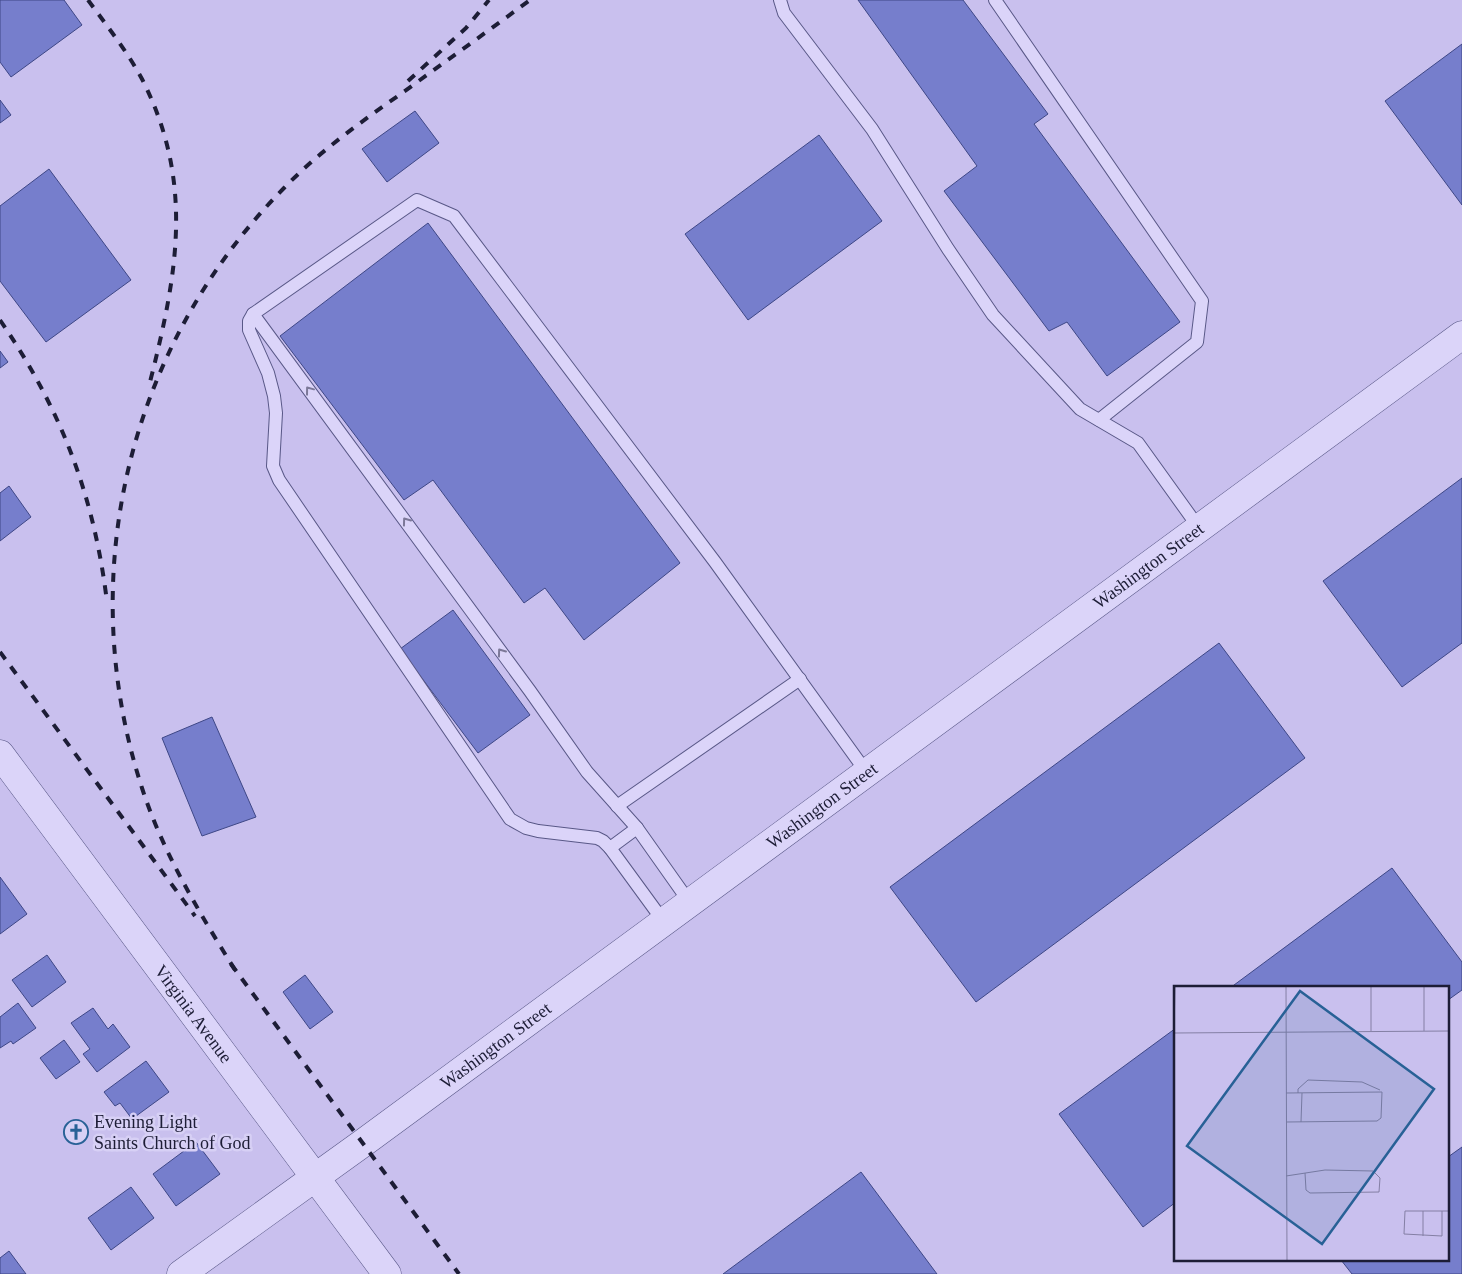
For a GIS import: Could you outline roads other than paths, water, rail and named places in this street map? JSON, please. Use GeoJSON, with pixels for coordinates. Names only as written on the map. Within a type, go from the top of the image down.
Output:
{"type":"FeatureCollection","features":[{"type":"Feature","properties":{"kind":"street","name":"Washington Street"},"geometry":{"type":"LineString","coordinates":[[181,1274],[316,1178],[1462,335]]}},
{"type":"Feature","properties":{"kind":"street","name":"Virginia Avenue"},"geometry":{"type":"LineString","coordinates":[[0,754],[387,1274]]}},
{"type":"Feature","properties":{"kind":"lane"},"geometry":{"type":"LineString","coordinates":[[780,0],[784,12],[872,129],[948,249],[993,315],[1080,409],[1138,444],[1199,528]]}},
{"type":"Feature","properties":{"kind":"lane"},"geometry":{"type":"LineString","coordinates":[[995,0],[1202,301],[1197,342],[1099,420]]}},
{"type":"Feature","properties":{"kind":"lane"},"geometry":{"type":"LineString","coordinates":[[664,922],[603,841],[596,838],[538,831],[526,828],[510,820],[279,480],[273,466],[276,413],[274,396],[268,372],[249,330],[249,320],[253,314],[417,200],[454,216],[715,562],[867,773]]}},
{"type":"Feature","properties":{"kind":"lane"},"geometry":{"type":"LineString","coordinates":[[253,314],[530,691],[587,772],[637,828],[690,903]]}},
{"type":"Feature","properties":{"kind":"lane"},"geometry":{"type":"LineString","coordinates":[[617,806],[800,679]]}},
{"type":"Feature","properties":{"kind":"lane"},"geometry":{"type":"LineString","coordinates":[[610,848],[637,828]]}},
{"type":"Feature","properties":{"kind":"railway"},"geometry":{"type":"LineString","coordinates":[[88,0],[142,79],[159,117],[169,155],[175,192],[176,229],[173,267],[168,304],[150,382]]}},
{"type":"Feature","properties":{"kind":"railway"},"geometry":{"type":"LineString","coordinates":[[408,81],[466,28],[489,0]]}},
{"type":"Feature","properties":{"kind":"railway"},"geometry":{"type":"LineString","coordinates":[[235,970],[195,904],[160,836],[142,788],[122,708],[113,627],[115,547],[129,468],[152,391],[186,319],[230,250],[284,188],[341,137],[530,0]]}},
{"type":"Feature","properties":{"kind":"railway"},"geometry":{"type":"LineString","coordinates":[[0,320],[22,353],[41,387],[72,454],[84,489],[93,525],[107,602]]}},
{"type":"Feature","properties":{"kind":"railway"},"geometry":{"type":"LineString","coordinates":[[0,652],[195,916]]}},
{"type":"Feature","properties":{"kind":"railway"},"geometry":{"type":"LineString","coordinates":[[231,964],[459,1274]]}},
{"type":"Feature","properties":{"kind":"place","name":"Evening Light Saints Church of God"},"geometry":{"type":"Point","coordinates":[76,1132]}}]}
